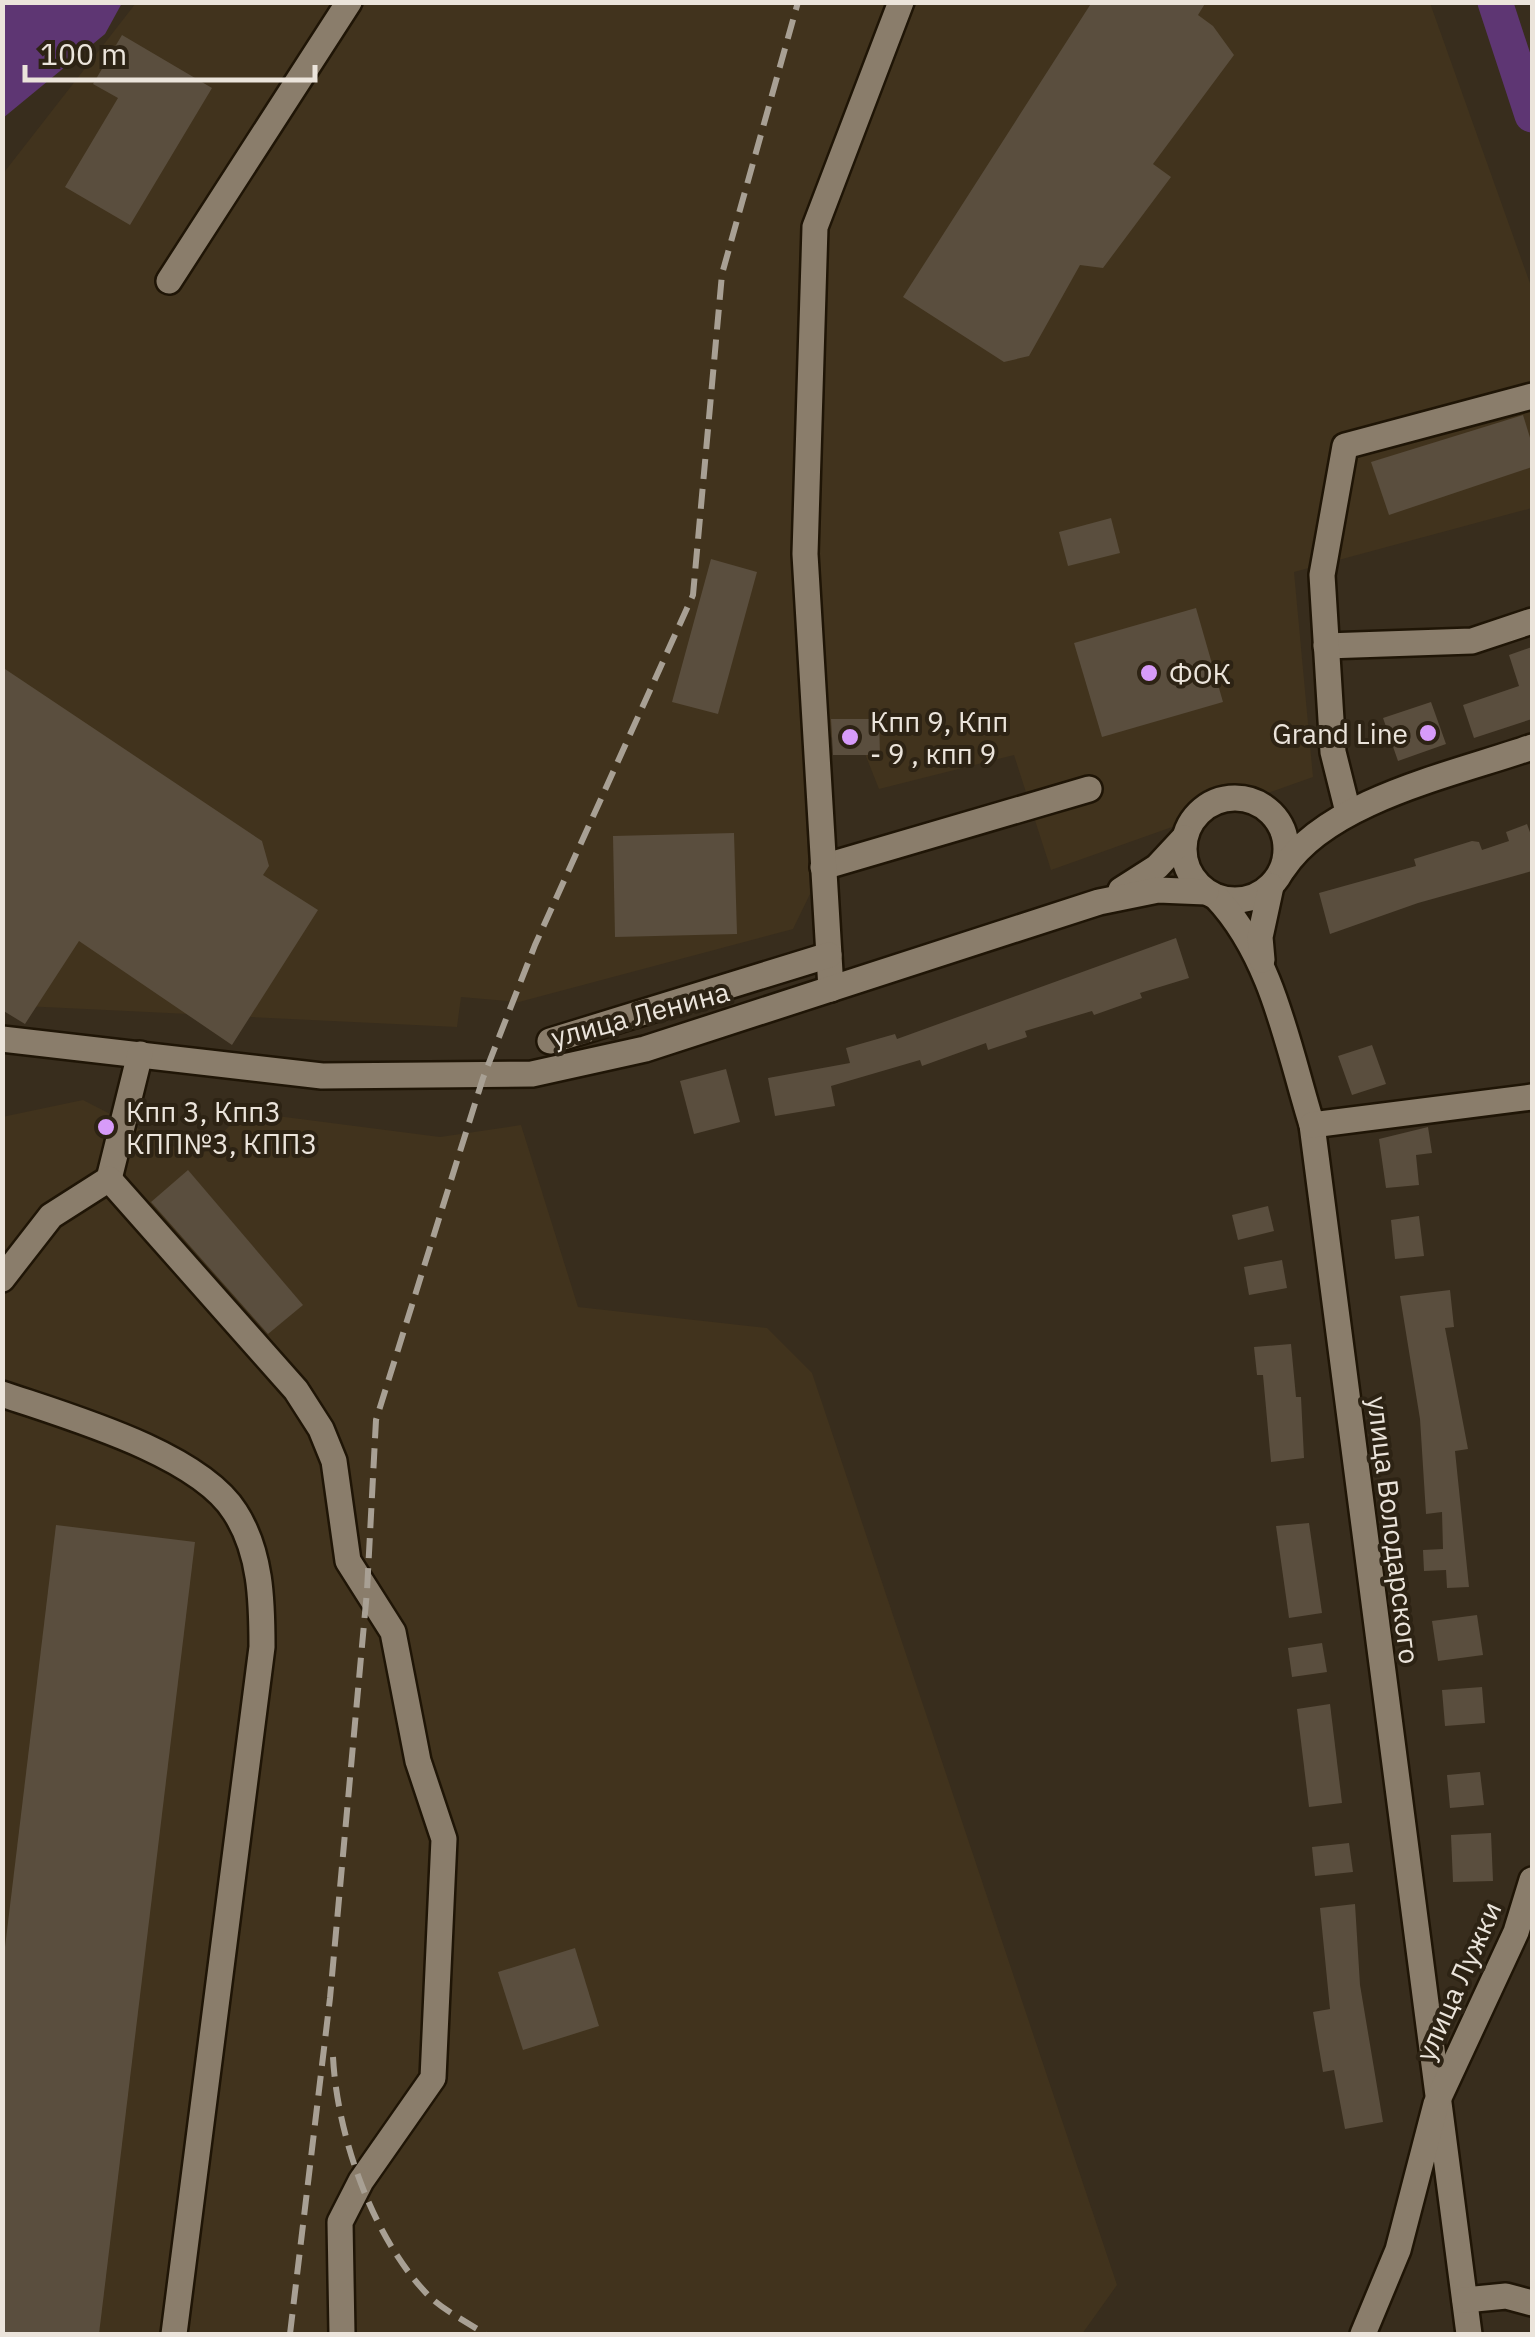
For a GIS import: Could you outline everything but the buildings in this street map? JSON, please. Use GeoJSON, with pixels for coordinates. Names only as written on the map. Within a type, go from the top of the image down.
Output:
{"type":"FeatureCollection","features":[{"type":"Feature","properties":{"kind":"street"},"geometry":{"type":"LineString","coordinates":[[169,280],[348,2]]}},
{"type":"Feature","properties":{"kind":"street"},"geometry":{"type":"LineString","coordinates":[[831,989],[804,554],[816,227],[901,2]]}},
{"type":"Feature","properties":{"kind":"street"},"geometry":{"type":"LineString","coordinates":[[1342,814],[1333,752],[1322,575],[1345,446],[1532,396]]}},
{"type":"Feature","properties":{"kind":"street"},"geometry":{"type":"LineString","coordinates":[[1326,646],[1472,641],[1532,622]]}},
{"type":"Feature","properties":{"kind":"street"},"geometry":{"type":"LineString","coordinates":[[1099,902],[1157,867],[1184,838],[1191,822],[1217,801],[1233,798],[1290,818],[1342,814],[1532,747]]}},
{"type":"Feature","properties":{"kind":"street"},"geometry":{"type":"LineString","coordinates":[[824,868],[1089,789]]}},
{"type":"Feature","properties":{"kind":"street"},"geometry":{"type":"LineString","coordinates":[[1263,970],[1260,937],[1284,835],[1265,808]]}},
{"type":"Feature","properties":{"kind":"street"},"geometry":{"type":"LineString","coordinates":[[1099,902],[1158,890],[1245,900],[1277,877],[1296,849],[1342,814]]}},
{"type":"Feature","properties":{"kind":"street"},"geometry":{"type":"LineString","coordinates":[[1184,838],[1187,868],[1246,935],[1263,970]]}},
{"type":"Feature","properties":{"kind":"street","name":"улица Ленина"},"geometry":{"type":"LineString","coordinates":[[2,1039],[322,1076],[532,1074],[629,1054],[1099,902]]}},
{"type":"Feature","properties":{"kind":"street"},"geometry":{"type":"LineString","coordinates":[[550,1041],[829,955]]}},
{"type":"Feature","properties":{"kind":"street","name":"улица Володарского"},"geometry":{"type":"LineString","coordinates":[[1263,970],[1312,1125],[1436,2104],[1469,2334]]}},
{"type":"Feature","properties":{"kind":"street"},"geometry":{"type":"LineString","coordinates":[[2,1279],[51,1216],[109,1179],[140,1054]]}},
{"type":"Feature","properties":{"kind":"street"},"geometry":{"type":"LineString","coordinates":[[1312,1125],[1532,1097]]}},
{"type":"Feature","properties":{"kind":"street"},"geometry":{"type":"LineString","coordinates":[[109,1179],[296,1390],[321,1429],[334,1460],[348,1560],[393,1632],[418,1762],[444,1839],[433,2078],[360,2182],[340,2222],[342,2334]]}},
{"type":"Feature","properties":{"kind":"street"},"geometry":{"type":"LineString","coordinates":[[2,1394],[116,1434],[172,1461],[234,1510],[255,1558],[262,1647],[174,2334]]}},
{"type":"Feature","properties":{"kind":"street","name":"улица Лужки"},"geometry":{"type":"LineString","coordinates":[[1436,2104],[1516,1932],[1532,1880]]}},
{"type":"Feature","properties":{"kind":"street"},"geometry":{"type":"LineString","coordinates":[[1363,2334],[1398,2250],[1436,2104]]}},
{"type":"Feature","properties":{"kind":"street"},"geometry":{"type":"LineString","coordinates":[[1465,2300],[1506,2296],[1532,2302]]}},
{"type":"Feature","properties":{"kind":"shaded area"},"geometry":{"type":"Polygon","coordinates":[[[3,2],[122,3],[105,34],[3,118],[3,2]]]}},
{"type":"Feature","properties":{"kind":"shaded area"},"geometry":{"type":"Polygon","coordinates":[[[136,3],[1430,3],[1532,289],[1532,508],[1294,572],[1313,777],[1051,870],[1014,755],[879,789],[858,736],[802,739],[810,894],[793,929],[519,1002],[461,997],[457,1027],[3,1005],[2,175],[136,3]]]}},
{"type":"Feature","properties":{"kind":"shaded area"},"geometry":{"type":"Polygon","coordinates":[[[83,1100],[198,1159],[233,1122],[277,1116],[440,1137],[521,1125],[578,1307],[767,1328],[812,1373],[1117,2285],[1082,2334],[3,2334],[2,1117],[83,1100]]]}},
{"type":"Feature","properties":{"kind":"waterway"},"geometry":{"type":"LineString","coordinates":[[1495,2],[1532,115]]}},
{"type":"Feature","properties":{"kind":"railway"},"geometry":{"type":"LineString","coordinates":[[290,2334],[330,1998],[367,1591],[376,1420],[483,1078],[535,945],[693,595],[722,274],[798,2]]}},
{"type":"Feature","properties":{"kind":"railway"},"geometry":{"type":"LineString","coordinates":[[333,2057],[350,2151],[374,2215],[408,2271],[428,2295],[485,2334]]}},
{"type":"Feature","properties":{"kind":"place","name":"ФОК"},"geometry":{"type":"Point","coordinates":[1149,673]}},
{"type":"Feature","properties":{"kind":"place","name":"Grand Line"},"geometry":{"type":"Point","coordinates":[1428,733]}},
{"type":"Feature","properties":{"kind":"place","name":"Кпп 9, Кпп - 9 , кпп 9"},"geometry":{"type":"Point","coordinates":[850,737]}},
{"type":"Feature","properties":{"kind":"place","name":"Кпп 3, Кпп3 КПП№3, КПП3"},"geometry":{"type":"Point","coordinates":[106,1127]}}]}
